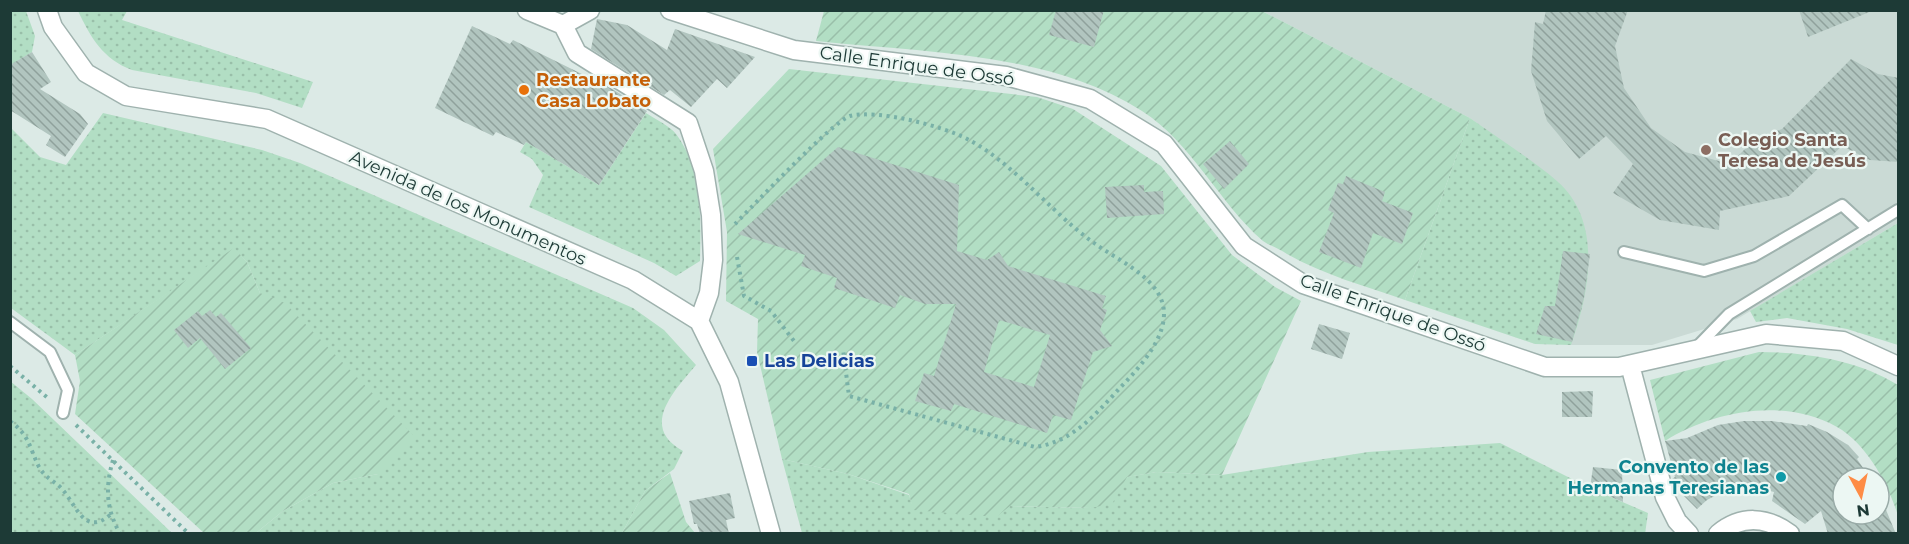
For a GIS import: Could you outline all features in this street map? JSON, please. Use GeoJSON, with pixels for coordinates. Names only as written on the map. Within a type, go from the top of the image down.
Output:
{"type":"FeatureCollection","features":[{"type":"Feature","properties":{"kind":"street","name":"Avenida de los Monumentos"},"geometry":{"type":"LineString","coordinates":[[47,10],[53,27],[86,73],[126,96],[267,119],[633,280],[699,321]]}},
{"type":"Feature","properties":{"kind":"street"},"geometry":{"type":"LineString","coordinates":[[527,10],[563,25],[577,53],[688,123],[704,171],[711,215],[712,260],[709,293],[699,321],[729,382],[771,534]]}},
{"type":"Feature","properties":{"kind":"street"},"geometry":{"type":"LineString","coordinates":[[563,25],[590,10]]}},
{"type":"Feature","properties":{"kind":"street","name":"Calle Enrique de Ossó"},"geometry":{"type":"LineString","coordinates":[[670,10],[794,50],[1006,76],[1090,99],[1164,144],[1244,246],[1302,284],[1545,367],[1618,367],[1766,334],[1843,341],[1899,366]]}},
{"type":"Feature","properties":{"kind":"street"},"geometry":{"type":"LineString","coordinates":[[1630,365],[1665,497],[1677,520],[1689,534]]}},
{"type":"Feature","properties":{"kind":"street"},"geometry":{"type":"LineString","coordinates":[[1718,534],[1732,524],[1748,519],[1764,520],[1779,525],[1790,534]]}},
{"type":"Feature","properties":{"kind":"lane"},"geometry":{"type":"LineString","coordinates":[[1624,252],[1704,271],[1754,256],[1842,205],[1868,229]]}},
{"type":"Feature","properties":{"kind":"lane"},"geometry":{"type":"LineString","coordinates":[[1694,350],[1729,314],[1899,210]]}},
{"type":"Feature","properties":{"kind":"lane"},"geometry":{"type":"LineString","coordinates":[[10,322],[50,352],[68,390],[63,413]]}},
{"type":"Feature","properties":{"kind":"path"},"geometry":{"type":"LineString","coordinates":[[732,227],[827,133],[849,116],[878,114],[916,122],[967,138],[987,151],[1092,242],[1156,287],[1163,306],[1163,326],[1156,343],[1129,378],[1083,428],[1051,445],[1035,447],[849,396],[843,349]]}},
{"type":"Feature","properties":{"kind":"path"},"geometry":{"type":"LineString","coordinates":[[737,255],[744,296],[771,311],[794,341]]}},
{"type":"Feature","properties":{"kind":"path"},"geometry":{"type":"LineString","coordinates":[[10,366],[63,413],[189,534]]}},
{"type":"Feature","properties":{"kind":"path"},"geometry":{"type":"LineString","coordinates":[[10,421],[30,441],[45,475],[62,489],[82,517],[93,522],[102,522],[110,515]]}},
{"type":"Feature","properties":{"kind":"path"},"geometry":{"type":"LineString","coordinates":[[113,460],[107,486],[110,515],[120,534]]}},
{"type":"Feature","properties":{"kind":"shaded area","name":"Colegio Santa Teresa de Jesús"},"geometry":{"type":"Polygon","coordinates":[[[1262,11],[1898,11],[1898,223],[1737,319],[1652,345],[1571,345],[1559,183],[1470,118],[1262,11]]]}},
{"type":"Feature","properties":{"kind":"green space"},"geometry":{"type":"Polygon","coordinates":[[[11,11],[26,11],[35,36],[32,52],[11,65],[11,11]]]}},
{"type":"Feature","properties":{"kind":"green space"},"geometry":{"type":"Polygon","coordinates":[[[78,11],[127,11],[122,20],[313,82],[302,108],[256,93],[132,70],[106,54],[88,30],[78,11]]]}},
{"type":"Feature","properties":{"kind":"green space"},"geometry":{"type":"Polygon","coordinates":[[[824,11],[1262,11],[1470,118],[1405,300],[1315,268],[1263,241],[1247,226],[1176,139],[1142,111],[1105,91],[1066,76],[984,58],[816,41],[824,11]]]}},
{"type":"Feature","properties":{"kind":"green space"},"geometry":{"type":"Polygon","coordinates":[[[789,69],[1037,97],[1073,109],[1161,166],[1232,255],[1275,287],[1301,301],[1222,475],[1157,472],[1127,477],[1112,504],[1090,508],[1010,506],[996,517],[913,510],[909,494],[848,474],[782,459],[757,352],[758,319],[726,301],[727,232],[713,149],[789,69]]]}},
{"type":"Feature","properties":{"kind":"green space"},"geometry":{"type":"Polygon","coordinates":[[[103,113],[262,150],[300,163],[633,308],[664,330],[696,365],[671,397],[662,420],[663,431],[670,441],[683,451],[674,469],[645,491],[622,533],[256,533],[283,511],[333,483],[378,474],[260,293],[247,262],[234,249],[75,355],[11,308],[10,127],[40,157],[66,165],[103,113]]]}},
{"type":"Feature","properties":{"kind":"green space"},"geometry":{"type":"Polygon","coordinates":[[[646,113],[676,134],[685,148],[696,179],[700,212],[700,261],[676,276],[654,263],[529,207],[543,175],[532,159],[520,152],[526,142],[599,185],[646,113]]]}},
{"type":"Feature","properties":{"kind":"green space"},"geometry":{"type":"Polygon","coordinates":[[[1470,118],[1557,181],[1572,198],[1582,217],[1587,237],[1587,282],[1571,345],[1535,344],[1405,300],[1470,118]]]}},
{"type":"Feature","properties":{"kind":"green space"},"geometry":{"type":"Polygon","coordinates":[[[1898,223],[1898,345],[1847,329],[1787,318],[1756,322],[1750,311],[1898,223]]]}},
{"type":"Feature","properties":{"kind":"green space"},"geometry":{"type":"Polygon","coordinates":[[[234,248],[247,262],[260,293],[285,303],[415,437],[378,474],[333,483],[283,511],[256,533],[204,533],[75,414],[80,381],[75,355],[234,248]]]}},
{"type":"Feature","properties":{"kind":"green space"},"geometry":{"type":"Polygon","coordinates":[[[1759,352],[1831,359],[1882,376],[1898,385],[1898,516],[1891,496],[1891,466],[1875,466],[1858,443],[1837,427],[1795,412],[1772,410],[1727,415],[1705,422],[1665,441],[1650,380],[1759,352]]]}},
{"type":"Feature","properties":{"kind":"green space"},"geometry":{"type":"Polygon","coordinates":[[[10,381],[32,399],[172,533],[11,533],[10,381]]]}},
{"type":"Feature","properties":{"kind":"green space"},"geometry":{"type":"Polygon","coordinates":[[[1500,443],[1590,488],[1648,513],[1645,534],[802,533],[782,459],[848,474],[909,495],[914,510],[1010,506],[1090,508],[1126,477],[1157,472],[1222,475],[1368,452],[1500,443]]]}},
{"type":"Feature","properties":{"kind":"green space"},"geometry":{"type":"Polygon","coordinates":[[[670,473],[686,522],[695,533],[622,533],[645,491],[670,473]]]}},
{"type":"Feature","properties":{"kind":"building"},"geometry":{"type":"Polygon","coordinates":[[[1056,10],[1104,10],[1094,47],[1049,35],[1056,10]]]}},
{"type":"Feature","properties":{"kind":"building"},"geometry":{"type":"Polygon","coordinates":[[[1546,10],[1628,10],[1615,46],[1624,88],[1651,128],[1685,152],[1730,164],[1755,139],[1782,129],[1851,59],[1878,74],[1899,78],[1899,162],[1870,160],[1842,146],[1789,196],[1720,211],[1719,230],[1660,220],[1613,193],[1633,164],[1606,136],[1579,159],[1547,121],[1531,71],[1535,22],[1543,24],[1546,10]]]}},
{"type":"Feature","properties":{"kind":"building"},"geometry":{"type":"Polygon","coordinates":[[[1799,10],[1872,10],[1872,11],[1808,37],[1799,10]]]}},
{"type":"Feature","properties":{"kind":"building"},"geometry":{"type":"Polygon","coordinates":[[[597,19],[627,25],[667,50],[675,29],[755,57],[727,88],[717,79],[691,107],[670,90],[664,95],[591,49],[597,19]]]}},
{"type":"Feature","properties":{"kind":"building","name":"Restaurante Casa Lobato"},"geometry":{"type":"Polygon","coordinates":[[[472,26],[510,44],[513,40],[596,81],[595,78],[647,111],[599,185],[526,142],[524,145],[496,132],[493,136],[435,108],[472,26]]]}},
{"type":"Feature","properties":{"kind":"building"},"geometry":{"type":"Polygon","coordinates":[[[32,52],[51,82],[40,89],[80,114],[88,124],[65,157],[46,145],[51,136],[10,110],[10,65],[32,52]]]}},
{"type":"Feature","properties":{"kind":"building"},"geometry":{"type":"Polygon","coordinates":[[[1230,141],[1249,164],[1224,189],[1203,164],[1230,141]]]}},
{"type":"Feature","properties":{"kind":"building"},"geometry":{"type":"Polygon","coordinates":[[[838,147],[959,185],[957,251],[987,260],[999,252],[1008,266],[1106,296],[1102,308],[1107,310],[1100,330],[1112,346],[1093,352],[1071,420],[1053,415],[1047,433],[954,404],[951,411],[915,401],[924,373],[934,376],[956,304],[925,304],[900,295],[895,308],[834,288],[837,278],[801,266],[805,255],[738,234],[838,147]],[[999,320],[984,372],[1034,387],[1050,335],[999,320]]]}},
{"type":"Feature","properties":{"kind":"building"},"geometry":{"type":"Polygon","coordinates":[[[1346,176],[1385,192],[1382,201],[1413,213],[1402,244],[1373,233],[1361,268],[1319,252],[1334,213],[1328,210],[1338,183],[1343,184],[1346,176]]]}},
{"type":"Feature","properties":{"kind":"building"},"geometry":{"type":"Polygon","coordinates":[[[1144,185],[1144,192],[1163,191],[1164,214],[1107,218],[1105,187],[1144,185]]]}},
{"type":"Feature","properties":{"kind":"building"},"geometry":{"type":"Polygon","coordinates":[[[1563,251],[1590,254],[1584,298],[1572,342],[1536,334],[1545,306],[1555,306],[1563,251]]]}},
{"type":"Feature","properties":{"kind":"building"},"geometry":{"type":"Polygon","coordinates":[[[210,310],[216,317],[221,313],[251,348],[225,369],[200,338],[188,348],[174,330],[198,311],[202,316],[210,310]]]}},
{"type":"Feature","properties":{"kind":"building"},"geometry":{"type":"Polygon","coordinates":[[[1319,324],[1350,333],[1342,359],[1311,349],[1319,324]]]}},
{"type":"Feature","properties":{"kind":"building"},"geometry":{"type":"Polygon","coordinates":[[[1593,391],[1592,417],[1562,417],[1562,392],[1593,391]]]}},
{"type":"Feature","properties":{"kind":"building","name":"Convento de las Hermanas Teresianas"},"geometry":{"type":"Polygon","coordinates":[[[1744,421],[1772,421],[1807,426],[1808,424],[1827,432],[1848,445],[1859,457],[1857,459],[1862,466],[1831,466],[1831,526],[1891,526],[1891,522],[1896,534],[1828,534],[1821,511],[1805,524],[1772,501],[1774,492],[1751,486],[1726,490],[1707,500],[1697,509],[1674,486],[1672,479],[1675,477],[1665,441],[1687,438],[1718,425],[1744,421]]]}},
{"type":"Feature","properties":{"kind":"building"},"geometry":{"type":"Polygon","coordinates":[[[1593,467],[1622,470],[1623,502],[1590,488],[1593,467]]]}},
{"type":"Feature","properties":{"kind":"building"},"geometry":{"type":"Polygon","coordinates":[[[730,493],[735,518],[726,520],[729,534],[700,534],[697,524],[694,524],[689,501],[730,493]]]}},
{"type":"Feature","properties":{"kind":"place","name":"Restaurante Casa Lobato"},"geometry":{"type":"Point","coordinates":[524,90]}},
{"type":"Feature","properties":{"kind":"place","name":"Colegio Santa Teresa de Jesús"},"geometry":{"type":"Point","coordinates":[1706,150]}},
{"type":"Feature","properties":{"kind":"place","name":"Las Delicias"},"geometry":{"type":"Point","coordinates":[752,361]}},
{"type":"Feature","properties":{"kind":"place","name":"Convento de las Hermanas Teresianas"},"geometry":{"type":"Point","coordinates":[1781,477]}}]}
